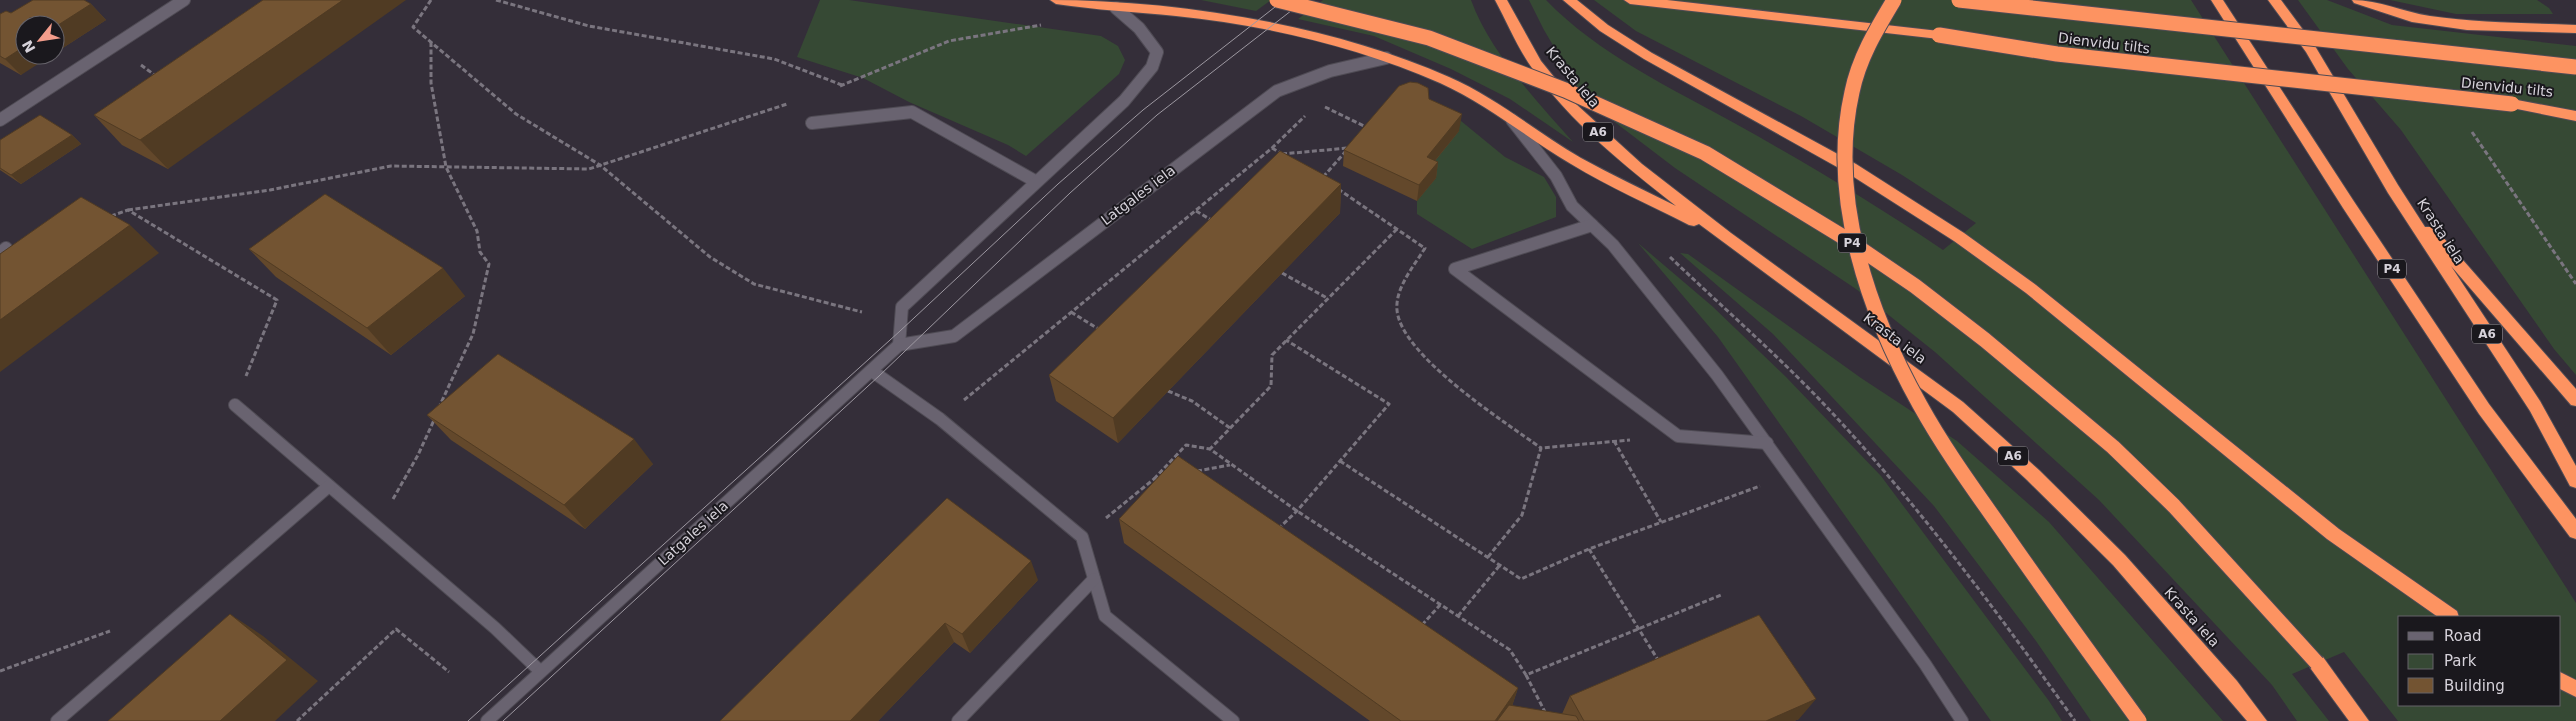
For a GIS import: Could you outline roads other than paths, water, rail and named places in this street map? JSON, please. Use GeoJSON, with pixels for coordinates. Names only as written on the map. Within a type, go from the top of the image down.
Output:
{"type":"FeatureCollection","features":[{"type":"Feature","properties":{"kind":"highway"},"geometry":{"type":"LineString","coordinates":[[1056,0],[1116,8],[1148,9],[1253,24],[1335,42],[1386,58],[1445,80],[1510,116],[1576,161],[1726,237]]}},
{"type":"Feature","properties":{"kind":"highway","name":"P4"},"geometry":{"type":"LineString","coordinates":[[1277,0],[1429,38],[1565,90],[1705,153],[1840,235],[1915,286],[1985,340],[2113,447],[2201,535],[2317,663],[2360,721]]}},
{"type":"Feature","properties":{"kind":"highway","name":"Krasta iela"},"geometry":{"type":"LineString","coordinates":[[1501,0],[1536,64],[1571,107],[1637,168],[1726,237],[1958,407],[2033,475],[2119,560],[2231,686],[2258,721]]}},
{"type":"Feature","properties":{"kind":"highway"},"geometry":{"type":"LineString","coordinates":[[1569,0],[1604,28],[1648,56],[1851,168],[1960,236],[2038,294],[2333,534],[2450,616]]}},
{"type":"Feature","properties":{"kind":"highway","name":"Dienvidu tilts"},"geometry":{"type":"LineString","coordinates":[[1630,0],[1940,34],[2057,54],[2576,110]]}},
{"type":"Feature","properties":{"kind":"highway"},"geometry":{"type":"LineString","coordinates":[[1894,0],[1865,50],[1855,85],[1848,121],[1846,160],[1848,203],[1856,247],[1870,294],[1886,337],[1911,389],[1944,445],[2051,600],[2139,721]]}},
{"type":"Feature","properties":{"kind":"highway","name":"Dienvidu tilts"},"geometry":{"type":"LineString","coordinates":[[1959,0],[2576,67]]}},
{"type":"Feature","properties":{"kind":"highway","name":"P4"},"geometry":{"type":"LineString","coordinates":[[2217,0],[2348,204],[2484,409],[2576,532]]}},
{"type":"Feature","properties":{"kind":"highway","name":"Krasta iela"},"geometry":{"type":"LineString","coordinates":[[2274,0],[2311,49],[2393,189],[2534,406],[2576,482]]}},
{"type":"Feature","properties":{"kind":"highway"},"geometry":{"type":"LineString","coordinates":[[2358,0],[2412,18],[2467,26],[2576,29]]}},
{"type":"Feature","properties":{"kind":"highway"},"geometry":{"type":"LineString","coordinates":[[2512,104],[2576,116]]}},
{"type":"Feature","properties":{"kind":"highway"},"geometry":{"type":"LineString","coordinates":[[2393,189],[2576,400]]}},
{"type":"Feature","properties":{"kind":"highway"},"geometry":{"type":"LineString","coordinates":[[2561,681],[2576,689]]}},
{"type":"Feature","properties":{"kind":"street"},"geometry":{"type":"LineString","coordinates":[[0,120],[184,0]]}},
{"type":"Feature","properties":{"kind":"street"},"geometry":{"type":"LineString","coordinates":[[899,345],[902,307],[1124,101],[1152,67],[1156,52],[1150,39],[1137,23],[1116,8]]}},
{"type":"Feature","properties":{"kind":"street","name":"Latgales iela"},"geometry":{"type":"LineString","coordinates":[[489,720],[540,671],[899,345],[954,336],[1277,91],[1307,76],[1343,66],[1386,58]]}},
{"type":"Feature","properties":{"kind":"street"},"geometry":{"type":"LineString","coordinates":[[812,123],[912,112],[1036,182]]}},
{"type":"Feature","properties":{"kind":"street"},"geometry":{"type":"LineString","coordinates":[[1510,116],[1556,176],[1572,206],[1613,245],[1648,286],[1767,444],[1924,664],[1962,721]]}},
{"type":"Feature","properties":{"kind":"street"},"geometry":{"type":"LineString","coordinates":[[1592,225],[1455,269],[1678,436],[1767,444]]}},
{"type":"Feature","properties":{"kind":"street"},"geometry":{"type":"LineString","coordinates":[[872,371],[940,419],[1082,537],[1105,616],[1233,721]]}},
{"type":"Feature","properties":{"kind":"street"},"geometry":{"type":"LineString","coordinates":[[234,405],[496,628],[540,671]]}},
{"type":"Feature","properties":{"kind":"street"},"geometry":{"type":"LineString","coordinates":[[57,721],[329,486]]}},
{"type":"Feature","properties":{"kind":"street"},"geometry":{"type":"LineString","coordinates":[[958,721],[1094,579]]}},
{"type":"Feature","properties":{"kind":"tram line"},"geometry":{"type":"LineString","coordinates":[[468,721],[900,331],[1058,184],[1143,110],[1284,0]]}},
{"type":"Feature","properties":{"kind":"tram line"},"geometry":{"type":"LineString","coordinates":[[503,721],[879,376],[1070,193],[1157,115],[1305,0]]}}]}
